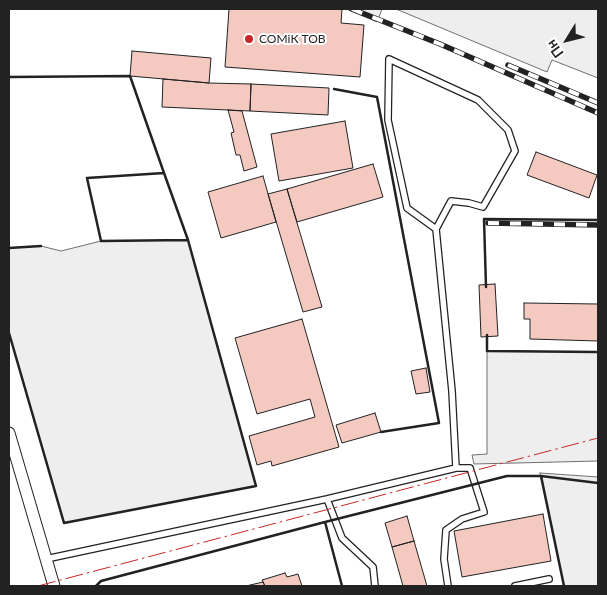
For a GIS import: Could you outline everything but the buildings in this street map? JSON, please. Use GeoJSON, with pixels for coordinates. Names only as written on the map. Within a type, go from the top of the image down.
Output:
{"type":"FeatureCollection","features":[{"type":"Feature","properties":{"kind":"street"},"geometry":{"type":"LineString","coordinates":[[9,433],[54,586]]}},
{"type":"Feature","properties":{"kind":"lane"},"geometry":{"type":"LineString","coordinates":[[436,229],[407,208],[388,120],[389,59],[478,100],[508,130],[515,151],[483,207],[451,200],[436,229],[452,391],[456,468]]}},
{"type":"Feature","properties":{"kind":"lane"},"geometry":{"type":"LineString","coordinates":[[46,559],[327,499],[456,468],[470,468],[484,512],[462,519],[446,530],[444,559],[448,586]]}},
{"type":"Feature","properties":{"kind":"lane"},"geometry":{"type":"LineString","coordinates":[[327,499],[342,538],[373,567],[375,586]]}},
{"type":"Feature","properties":{"kind":"lane"},"geometry":{"type":"LineString","coordinates":[[515,586],[549,579]]}},
{"type":"Feature","properties":{"kind":"shaded area"},"geometry":{"type":"Polygon","coordinates":[[[346,9],[382,9],[377,22],[346,9]]]}},
{"type":"Feature","properties":{"kind":"shaded area"},"geometry":{"type":"Polygon","coordinates":[[[396,9],[598,9],[598,78],[552,60],[547,72],[396,9]]]}},
{"type":"Feature","properties":{"kind":"shaded area"},"geometry":{"type":"Polygon","coordinates":[[[188,240],[256,486],[64,523],[9,333],[9,248],[41,246],[61,251],[101,241],[188,240]]]}},
{"type":"Feature","properties":{"kind":"shaded area"},"geometry":{"type":"Polygon","coordinates":[[[487,351],[598,352],[598,461],[474,464],[472,455],[487,454],[487,351]]]}},
{"type":"Feature","properties":{"kind":"shaded area"},"geometry":{"type":"Polygon","coordinates":[[[540,473],[598,477],[598,586],[564,586],[540,473]]]}},
{"type":"Feature","properties":{"kind":"railway"},"geometry":{"type":"LineString","coordinates":[[352,9],[440,44],[598,113]]}},
{"type":"Feature","properties":{"kind":"railway"},"geometry":{"type":"LineString","coordinates":[[508,65],[598,103]]}},
{"type":"Feature","properties":{"kind":"railway"},"geometry":{"type":"LineString","coordinates":[[488,223],[598,225]]}},
{"type":"Feature","properties":{"kind":"wall"},"geometry":{"type":"LineString","coordinates":[[9,77],[130,76],[188,240],[101,241],[87,178],[164,173]]}},
{"type":"Feature","properties":{"kind":"wall"},"geometry":{"type":"LineString","coordinates":[[334,89],[377,97],[439,423],[381,432]]}},
{"type":"Feature","properties":{"kind":"wall"},"geometry":{"type":"LineString","coordinates":[[486,287],[484,219],[598,220]]}},
{"type":"Feature","properties":{"kind":"wall"},"geometry":{"type":"LineString","coordinates":[[9,333],[64,523],[256,486],[188,240]]}},
{"type":"Feature","properties":{"kind":"wall"},"geometry":{"type":"LineString","coordinates":[[9,248],[41,246]]}},
{"type":"Feature","properties":{"kind":"wall"},"geometry":{"type":"LineString","coordinates":[[487,335],[487,351],[598,352]]}},
{"type":"Feature","properties":{"kind":"wall"},"geometry":{"type":"LineString","coordinates":[[342,586],[325,522],[507,476],[541,476],[564,586]]}},
{"type":"Feature","properties":{"kind":"wall"},"geometry":{"type":"LineString","coordinates":[[541,476],[598,483]]}},
{"type":"Feature","properties":{"kind":"wall"},"geometry":{"type":"LineString","coordinates":[[96,586],[101,581],[325,522]]}},
{"type":"Feature","properties":{"kind":"power"},"geometry":{"type":"LineString","coordinates":[[38,586],[598,438]]}},
{"type":"Feature","properties":{"kind":"place","name":"СОМіК ТОВ"},"geometry":{"type":"Point","coordinates":[249,39]}}]}
